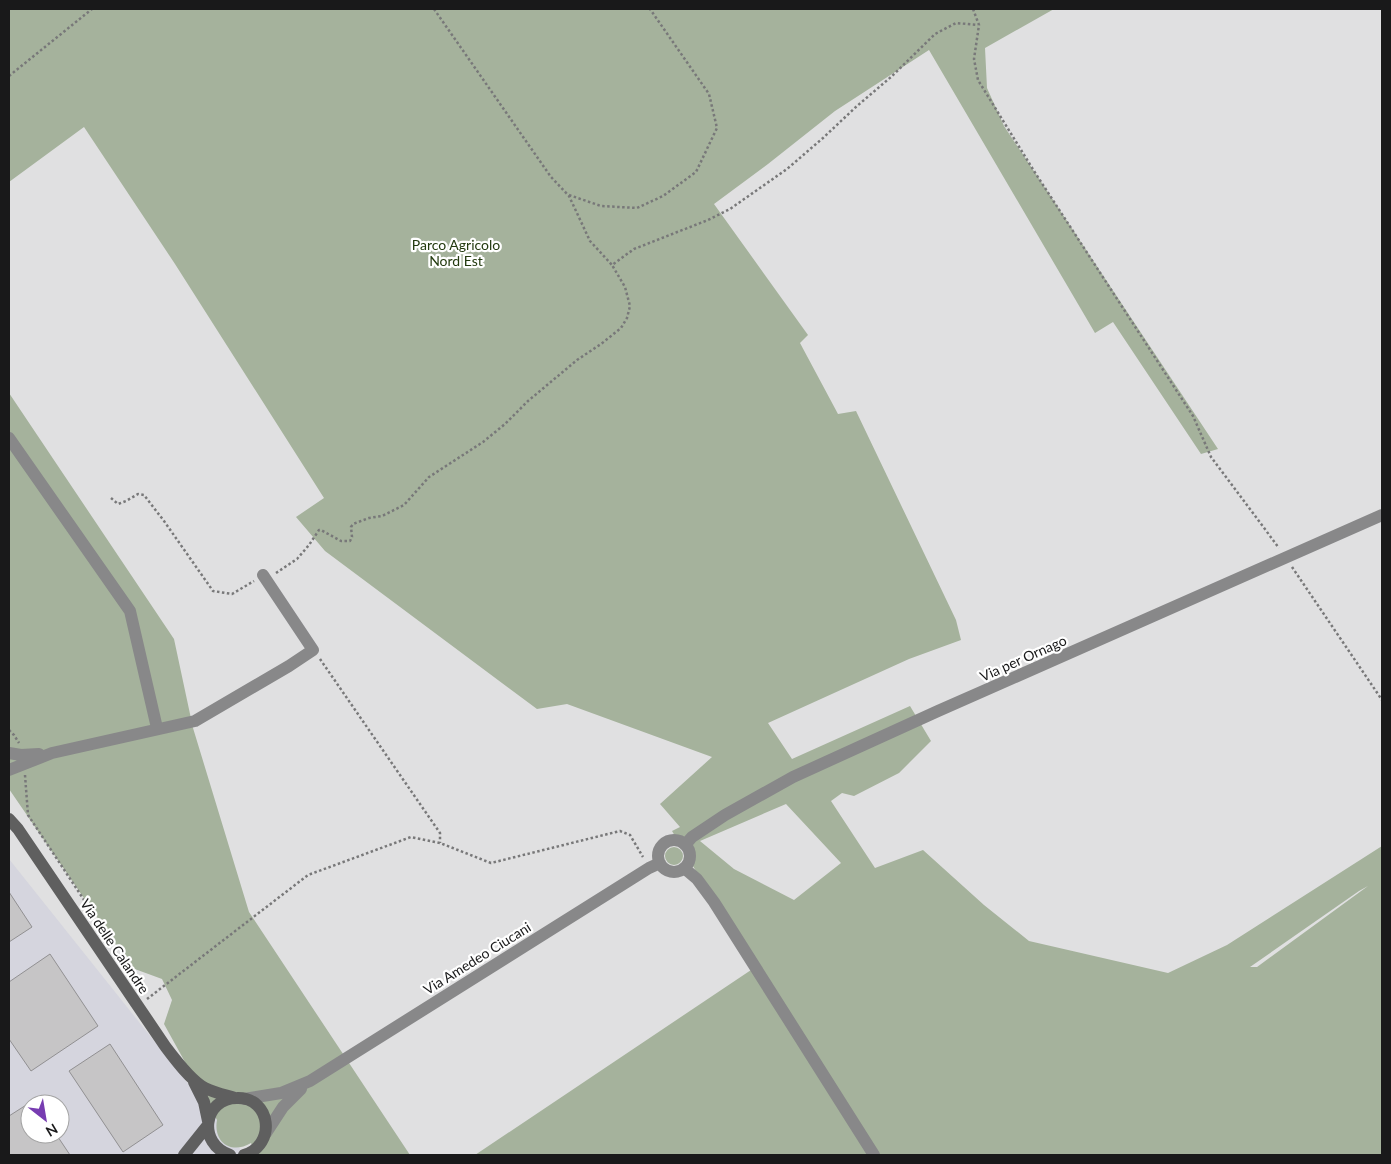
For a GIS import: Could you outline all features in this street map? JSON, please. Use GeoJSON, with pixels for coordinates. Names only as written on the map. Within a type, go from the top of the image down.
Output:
{"type":"FeatureCollection","features":[{"type":"Feature","properties":{"kind":"main road","name":"Via delle Calandre"},"geometry":{"type":"LineString","coordinates":[[9,808],[13,824],[170,1053],[200,1085],[240,1098]]}},
{"type":"Feature","properties":{"kind":"main road","name":"Via delle Calandre"},"geometry":{"type":"LineString","coordinates":[[192,1077],[203,1099],[208,1123]]}},
{"type":"Feature","properties":{"kind":"main road","name":"Via Amedeo Ciucani"},"geometry":{"type":"LineString","coordinates":[[184,1155],[208,1123],[212,1112],[218,1105],[226,1100],[240,1098]]}},
{"type":"Feature","properties":{"kind":"main road"},"geometry":{"type":"LineString","coordinates":[[240,1098],[256,1104],[262,1111],[266,1120],[266,1132]]}},
{"type":"Feature","properties":{"kind":"main road"},"geometry":{"type":"LineString","coordinates":[[208,1123],[212,1143],[219,1150],[230,1155]]}},
{"type":"Feature","properties":{"kind":"main road","name":"Via Amedeo Ciucani"},"geometry":{"type":"LineString","coordinates":[[244,1155],[259,1147],[266,1132]]}},
{"type":"Feature","properties":{"kind":"street"},"geometry":{"type":"LineString","coordinates":[[9,438],[130,611],[157,728]]}},
{"type":"Feature","properties":{"kind":"street","name":"Via per Ornago"},"geometry":{"type":"LineString","coordinates":[[685,845],[692,837],[725,815],[792,777],[1382,515]]}},
{"type":"Feature","properties":{"kind":"street"},"geometry":{"type":"LineString","coordinates":[[9,770],[24,759],[195,721],[313,650],[264,577]]}},
{"type":"Feature","properties":{"kind":"street"},"geometry":{"type":"LineString","coordinates":[[9,753],[24,759]]}},
{"type":"Feature","properties":{"kind":"street"},"geometry":{"type":"LineString","coordinates":[[674,840],[680,841],[685,845],[690,857],[688,864],[684,868],[672,872],[655,865],[659,851],[665,843],[674,840]]}},
{"type":"Feature","properties":{"kind":"street","name":"Via Amedeo Ciucani"},"geometry":{"type":"LineString","coordinates":[[240,1098],[281,1093],[310,1081],[655,865]]}},
{"type":"Feature","properties":{"kind":"street"},"geometry":{"type":"LineString","coordinates":[[684,868],[697,879],[714,902],[874,1155]]}},
{"type":"Feature","properties":{"kind":"street","name":"Via Amedeo Ciucani"},"geometry":{"type":"LineString","coordinates":[[266,1132],[285,1105],[310,1081]]}},
{"type":"Feature","properties":{"kind":"path"},"geometry":{"type":"LineString","coordinates":[[9,76],[92,9]]}},
{"type":"Feature","properties":{"kind":"path"},"geometry":{"type":"LineString","coordinates":[[434,9],[549,174],[569,195],[601,206],[636,208],[663,196],[696,172],[716,128],[709,94],[650,9]]}},
{"type":"Feature","properties":{"kind":"path"},"geometry":{"type":"LineString","coordinates":[[111,498],[118,504],[138,494],[144,495],[214,591],[232,594],[297,559],[309,545],[318,530],[341,541],[350,541],[353,524],[369,518],[382,516],[404,505],[429,477],[483,442],[577,360],[621,328],[628,318],[630,306],[625,287],[612,265],[590,241],[569,196],[551,177],[434,9]]}},
{"type":"Feature","properties":{"kind":"path"},"geometry":{"type":"LineString","coordinates":[[973,9],[979,25],[974,59],[978,80],[1034,171],[1194,416],[1210,457],[1286,558],[1382,700]]}},
{"type":"Feature","properties":{"kind":"path"},"geometry":{"type":"LineString","coordinates":[[612,265],[634,249],[708,220],[730,209],[787,169],[891,77],[935,34],[956,23],[979,25]]}},
{"type":"Feature","properties":{"kind":"path"},"geometry":{"type":"LineString","coordinates":[[313,650],[440,833],[440,842]]}},
{"type":"Feature","properties":{"kind":"path"},"geometry":{"type":"LineString","coordinates":[[9,730],[20,744],[24,759],[28,815],[115,948]]}},
{"type":"Feature","properties":{"kind":"path"},"geometry":{"type":"LineString","coordinates":[[138,1006],[308,874],[410,837],[440,842],[491,863],[620,831],[630,835],[655,865]]}},
{"type":"Feature","properties":{"kind":"shaded area"},"geometry":{"type":"Polygon","coordinates":[[[9,859],[245,1155],[9,1155],[9,859]]]}},
{"type":"Feature","properties":{"kind":"green space","name":"Parco Agricolo Nord Est"},"geometry":{"type":"Polygon","coordinates":[[[9,9],[1054,9],[985,48],[987,88],[1004,126],[1218,449],[1201,454],[1113,322],[1095,333],[929,50],[835,111],[714,204],[808,335],[800,343],[838,414],[856,411],[956,620],[961,640],[909,659],[768,723],[792,759],[910,706],[931,741],[899,773],[854,796],[842,793],[831,801],[875,868],[923,850],[984,905],[1029,941],[1168,973],[1227,945],[1382,846],[1382,1155],[475,1155],[754,968],[672,831],[680,827],[660,804],[712,757],[567,704],[537,709],[325,551],[296,517],[324,498],[175,264],[84,127],[9,182],[9,9]],[[786,804],[700,841],[734,869],[794,900],[841,863],[786,804]],[[1368,886],[1359,891],[1250,967],[1257,967],[1368,886]]]}},
{"type":"Feature","properties":{"kind":"green space"},"geometry":{"type":"Polygon","coordinates":[[[9,393],[174,639],[193,728],[249,912],[410,1155],[254,1155],[255,1152],[251,1143],[237,1148],[225,1144],[218,1135],[216,1128],[217,1120],[164,1024],[172,1000],[162,979],[132,968],[9,789],[9,393]]]}},
{"type":"Feature","properties":{"kind":"green space"},"geometry":{"type":"Polygon","coordinates":[[[674,847],[680,850],[683,856],[680,862],[674,865],[668,862],[665,856],[668,850],[674,847]]]}},
{"type":"Feature","properties":{"kind":"building"},"geometry":{"type":"Polygon","coordinates":[[[9,892],[32,927],[9,942],[9,892]]]}},
{"type":"Feature","properties":{"kind":"building"},"geometry":{"type":"Polygon","coordinates":[[[50,954],[98,1026],[31,1071],[9,1039],[9,982],[50,954]]]}},
{"type":"Feature","properties":{"kind":"building"},"geometry":{"type":"Polygon","coordinates":[[[110,1044],[163,1125],[123,1152],[69,1071],[110,1044]]]}},
{"type":"Feature","properties":{"kind":"building"},"geometry":{"type":"Polygon","coordinates":[[[20,1109],[20,1144],[63,1144],[70,1155],[9,1155],[9,1116],[20,1109]]]}}]}
